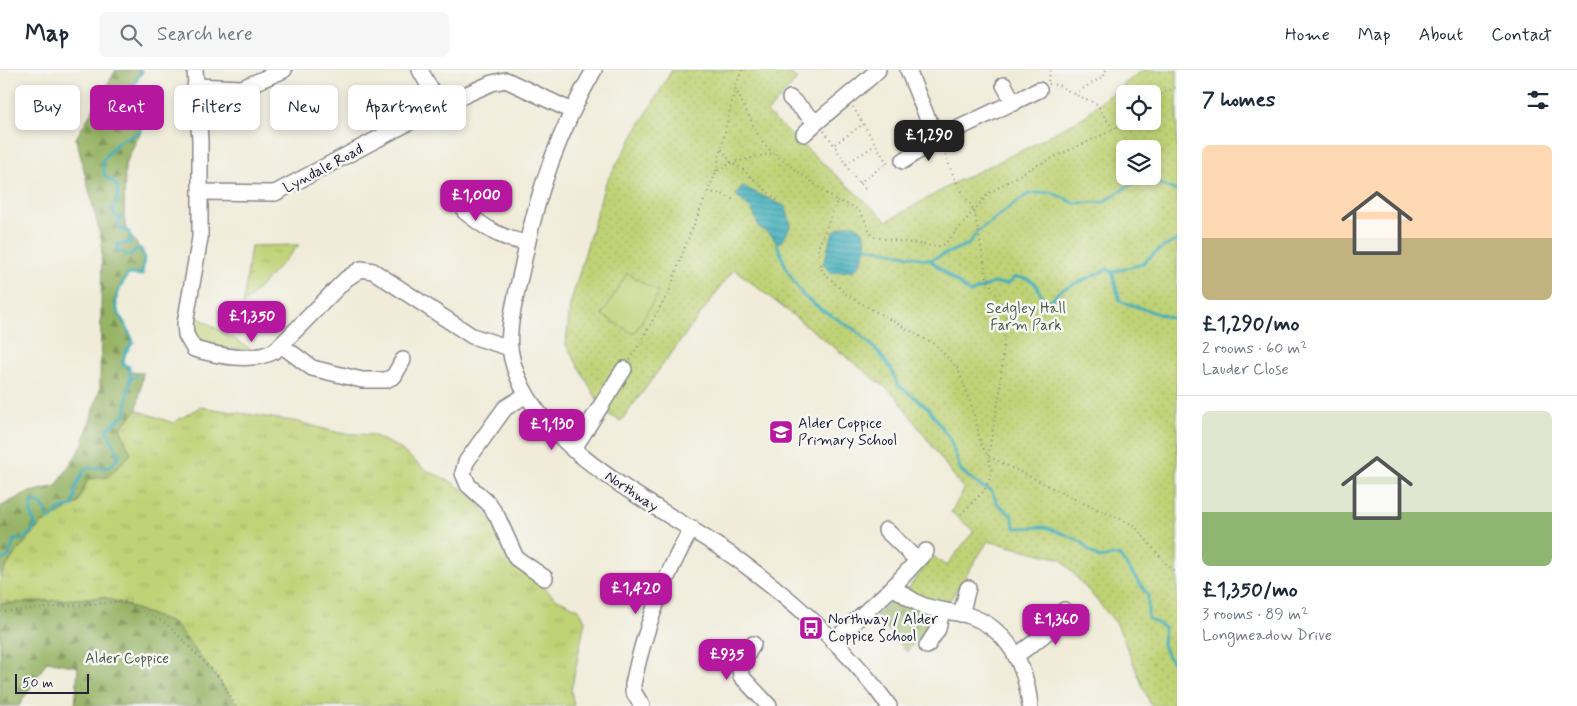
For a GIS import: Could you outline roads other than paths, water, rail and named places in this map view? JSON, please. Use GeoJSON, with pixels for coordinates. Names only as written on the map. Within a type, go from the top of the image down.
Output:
{"type":"FeatureCollection","features":[{"type":"Feature","properties":{"kind":"street"},"geometry":{"type":"LineString","coordinates":[[195,70],[195,85]]}},
{"type":"Feature","properties":{"kind":"street"},"geometry":{"type":"LineString","coordinates":[[249,85],[284,70]]}},
{"type":"Feature","properties":{"kind":"street"},"geometry":{"type":"LineString","coordinates":[[420,70],[428,85]]}},
{"type":"Feature","properties":{"kind":"street","name":"Northway"},"geometry":{"type":"LineString","coordinates":[[594,70],[572,112],[540,195],[528,243],[511,328],[510,348],[517,374],[526,395],[556,435],[573,450],[639,497],[692,528],[777,589],[833,641],[889,706]]}},
{"type":"Feature","properties":{"kind":"street"},"geometry":{"type":"LineString","coordinates":[[804,134],[878,70]]}},
{"type":"Feature","properties":{"kind":"street"},"geometry":{"type":"LineString","coordinates":[[908,70],[927,117],[938,138]]}},
{"type":"Feature","properties":{"kind":"street","name":"Lyndale Road"},"geometry":{"type":"LineString","coordinates":[[466,94],[492,83],[506,80],[572,112]]}},
{"type":"Feature","properties":{"kind":"street"},"geometry":{"type":"LineString","coordinates":[[1004,86],[1014,103]]}},
{"type":"Feature","properties":{"kind":"street"},"geometry":{"type":"LineString","coordinates":[[903,161],[938,138],[1014,103],[1043,87]]}},
{"type":"Feature","properties":{"kind":"street"},"geometry":{"type":"LineString","coordinates":[[790,98],[816,122]]}},
{"type":"Feature","properties":{"kind":"street"},"geometry":{"type":"LineString","coordinates":[[197,130],[201,192],[200,238],[185,324],[189,344],[194,349],[253,358],[266,355],[281,345],[346,279],[361,269],[373,271],[472,336],[510,348]]}},
{"type":"Feature","properties":{"kind":"street","name":"Lyndale Road"},"geometry":{"type":"LineString","coordinates":[[201,192],[275,193],[394,130]]}},
{"type":"Feature","properties":{"kind":"street"},"geometry":{"type":"LineString","coordinates":[[463,211],[488,231],[509,240],[528,243]]}},
{"type":"Feature","properties":{"kind":"street"},"geometry":{"type":"LineString","coordinates":[[281,345],[312,368],[362,380],[386,380],[394,376],[404,360]]}},
{"type":"Feature","properties":{"kind":"street"},"geometry":{"type":"LineString","coordinates":[[573,450],[624,369]]}},
{"type":"Feature","properties":{"kind":"street"},"geometry":{"type":"LineString","coordinates":[[526,395],[505,408],[466,462],[463,473],[468,484],[488,503],[497,516],[516,558],[545,578]]}},
{"type":"Feature","properties":{"kind":"street"},"geometry":{"type":"LineString","coordinates":[[642,706],[633,691],[633,684],[642,640],[670,566],[692,528]]}},
{"type":"Feature","properties":{"kind":"street"},"geometry":{"type":"LineString","coordinates":[[833,641],[893,587],[922,555],[886,530]]}},
{"type":"Feature","properties":{"kind":"street"},"geometry":{"type":"LineString","coordinates":[[893,587],[921,605],[986,622],[1004,636],[1016,656],[1028,687],[1030,706]]}},
{"type":"Feature","properties":{"kind":"street"},"geometry":{"type":"LineString","coordinates":[[960,614],[968,588]]}},
{"type":"Feature","properties":{"kind":"street"},"geometry":{"type":"LineString","coordinates":[[927,646],[934,638],[942,610]]}},
{"type":"Feature","properties":{"kind":"street"},"geometry":{"type":"LineString","coordinates":[[1016,656],[1047,634],[1058,622],[1064,610]]}},
{"type":"Feature","properties":{"kind":"street"},"geometry":{"type":"LineString","coordinates":[[939,625],[947,629],[946,640]]}},
{"type":"Feature","properties":{"kind":"street"},"geometry":{"type":"LineString","coordinates":[[753,644],[740,668],[741,676],[769,706]]}},
{"type":"Feature","properties":{"kind":"water"},"geometry":{"type":"Polygon","coordinates":[[[742,186],[786,207],[791,225],[784,239],[777,244],[772,236],[759,227],[752,210],[736,195],[742,186]]]}},
{"type":"Feature","properties":{"kind":"water"},"geometry":{"type":"Polygon","coordinates":[[[852,224],[861,229],[866,240],[865,252],[861,262],[854,270],[831,273],[823,264],[833,233],[843,226],[852,224]]]}},
{"type":"Feature","properties":{"kind":"waterway"},"geometry":{"type":"LineString","coordinates":[[0,561],[9,556],[14,540],[25,538],[36,526],[31,515],[31,506],[36,502],[41,505],[45,509],[48,519],[52,519],[58,510],[72,506],[75,498],[75,488],[85,469],[109,467],[116,461],[119,455],[106,430],[125,414],[130,379],[129,367],[122,364],[125,353],[133,342],[117,310],[116,303],[121,286],[128,274],[142,275],[144,257],[141,249],[136,249],[130,256],[117,250],[118,244],[131,243],[129,232],[119,228],[120,217],[115,215],[112,208],[118,204],[117,185],[105,176],[102,161],[117,143],[141,131],[140,118],[136,109],[118,104],[118,94],[123,88],[128,92],[136,82],[141,70]]}},
{"type":"Feature","properties":{"kind":"waterway"},"geometry":{"type":"LineString","coordinates":[[930,260],[969,244],[977,232],[1028,194],[1051,192],[1074,203],[1104,202],[1142,177],[1177,191]]}},
{"type":"Feature","properties":{"kind":"waterway"},"geometry":{"type":"LineString","coordinates":[[1112,272],[1142,264],[1160,249],[1177,240]]}},
{"type":"Feature","properties":{"kind":"waterway"},"geometry":{"type":"LineString","coordinates":[[777,244],[787,270],[803,296],[857,331],[879,353],[892,370],[897,384],[928,408],[950,439],[961,471],[982,487],[991,490],[997,503],[1012,516],[1015,528],[1045,527],[1082,542],[1088,550],[1099,558],[1119,555],[1148,595],[1148,618],[1164,627],[1163,645],[1168,657],[1177,665]]}},
{"type":"Feature","properties":{"kind":"waterway"},"geometry":{"type":"LineString","coordinates":[[866,247],[930,260],[970,293],[993,283],[1007,284],[1015,277],[1024,278],[1034,283],[1047,301],[1053,299],[1059,291],[1108,269],[1112,272],[1120,301],[1177,320]]}},
{"type":"Feature","properties":{"kind":"waterway"},"geometry":{"type":"LineString","coordinates":[[130,379],[137,375]]}},
{"type":"Feature","properties":{"kind":"place","name":"Alder Coppice Primary School"},"geometry":{"type":"Point","coordinates":[781,432]}},
{"type":"Feature","properties":{"kind":"place","name":"Northway / Alder Coppice School"},"geometry":{"type":"Point","coordinates":[811,628]}},
{"type":"Feature","properties":{"kind":"park label","name":"Sedgley Hall Farm Park"},"geometry":{"type":"Point","coordinates":[1026,316]}},
{"type":"Feature","properties":{"kind":"park label","name":"Alder Coppice"},"geometry":{"type":"Point","coordinates":[127,658]}}]}
